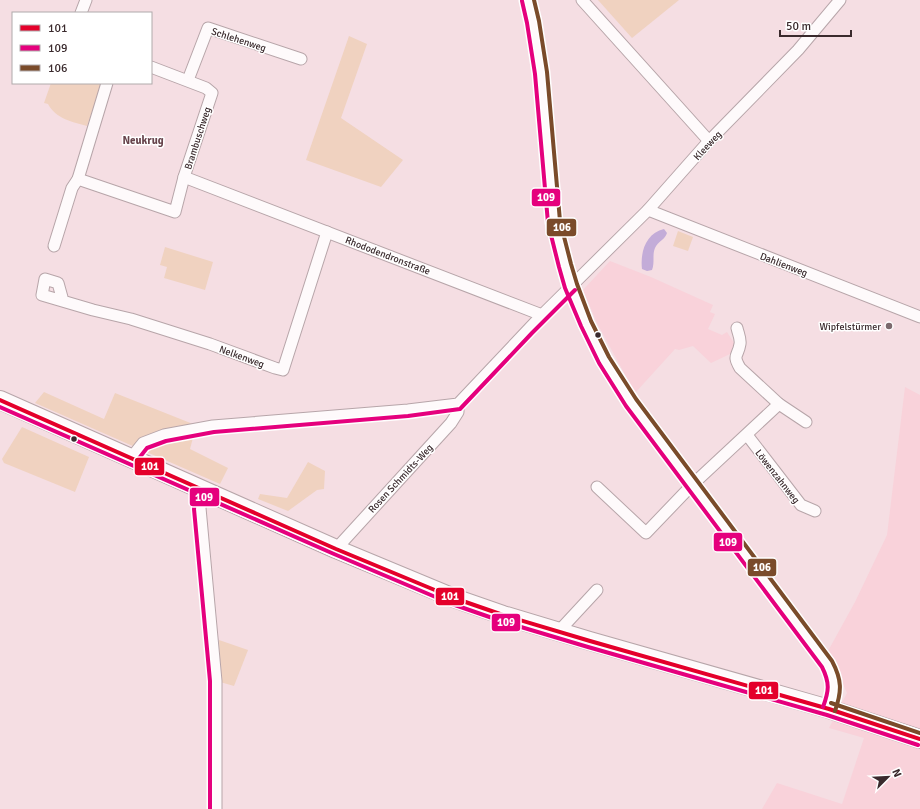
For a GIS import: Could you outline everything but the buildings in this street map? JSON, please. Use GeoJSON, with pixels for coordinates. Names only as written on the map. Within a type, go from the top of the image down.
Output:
{"type":"FeatureCollection","features":[{"type":"Feature","properties":{"kind":"main road"},"geometry":{"type":"LineString","coordinates":[[0,400],[336,549],[454,598],[503,615],[829,710],[920,739]]}},
{"type":"Feature","properties":{"kind":"street"},"geometry":{"type":"LineString","coordinates":[[81,12],[86,0]]}},
{"type":"Feature","properties":{"kind":"street"},"geometry":{"type":"LineString","coordinates":[[528,0],[541,73],[554,222],[571,286],[586,323],[604,360],[631,402],[692,486],[827,664],[834,676],[835,693],[829,710]]}},
{"type":"Feature","properties":{"kind":"street"},"geometry":{"type":"LineString","coordinates":[[582,0],[709,141]]}},
{"type":"Feature","properties":{"kind":"street","name":"Kleeweg"},"geometry":{"type":"LineString","coordinates":[[458,404],[542,315],[648,210],[709,141],[798,50],[840,0]]}},
{"type":"Feature","properties":{"kind":"street","name":"Schlehenweg"},"geometry":{"type":"LineString","coordinates":[[188,80],[208,28],[301,59]]}},
{"type":"Feature","properties":{"kind":"street","name":"Brambuschweg"},"geometry":{"type":"LineString","coordinates":[[78,179],[175,212],[184,177],[212,93],[206,88],[188,80],[152,67]]}},
{"type":"Feature","properties":{"kind":"street"},"geometry":{"type":"LineString","coordinates":[[54,246],[72,188],[78,179],[107,84]]}},
{"type":"Feature","properties":{"kind":"street","name":"Brambuschweg"},"geometry":{"type":"LineString","coordinates":[[184,177],[233,195]]}},
{"type":"Feature","properties":{"kind":"street","name":"Rhododendronstraße"},"geometry":{"type":"LineString","coordinates":[[233,195],[542,315]]}},
{"type":"Feature","properties":{"kind":"street","name":"Dahlienweg"},"geometry":{"type":"LineString","coordinates":[[648,210],[920,317]]}},
{"type":"Feature","properties":{"kind":"street","name":"Nelkenweg"},"geometry":{"type":"LineString","coordinates":[[63,301],[132,319],[210,344],[283,370],[327,232]]}},
{"type":"Feature","properties":{"kind":"street"},"geometry":{"type":"LineString","coordinates":[[737,328],[740,344],[736,355],[736,361],[740,368],[778,404],[806,422]]}},
{"type":"Feature","properties":{"kind":"street"},"geometry":{"type":"LineString","coordinates":[[131,458],[143,443],[164,435],[213,426],[408,410],[458,404]]}},
{"type":"Feature","properties":{"kind":"street","name":"Rosen Schmidts-Weg"},"geometry":{"type":"LineString","coordinates":[[336,549],[451,423],[458,412],[458,404]]}},
{"type":"Feature","properties":{"kind":"street"},"geometry":{"type":"LineString","coordinates":[[597,487],[646,533],[692,486],[778,404]]}},
{"type":"Feature","properties":{"kind":"street","name":"Löwenzahnweg"},"geometry":{"type":"LineString","coordinates":[[746,435],[801,506],[815,511]]}},
{"type":"Feature","properties":{"kind":"street"},"geometry":{"type":"LineString","coordinates":[[203,490],[200,508],[216,681],[216,809]]}},
{"type":"Feature","properties":{"kind":"street"},"geometry":{"type":"LineString","coordinates":[[559,631],[597,590]]}},
{"type":"Feature","properties":{"kind":"shaded area"},"geometry":{"type":"Polygon","coordinates":[[[598,0],[679,0],[632,38],[598,0]]]}},
{"type":"Feature","properties":{"kind":"shaded area"},"geometry":{"type":"Polygon","coordinates":[[[349,36],[367,44],[341,118],[403,160],[381,187],[306,160],[349,36]]]}},
{"type":"Feature","properties":{"kind":"shaded area"},"geometry":{"type":"Polygon","coordinates":[[[51,84],[102,84],[87,126],[60,116],[51,109],[48,104],[44,103],[51,84]]]}},
{"type":"Feature","properties":{"kind":"shaded area"},"geometry":{"type":"Polygon","coordinates":[[[664,229],[667,233],[655,248],[652,270],[647,271],[642,269],[642,256],[646,244],[653,235],[664,229]]]}},
{"type":"Feature","properties":{"kind":"shaded area"},"geometry":{"type":"Polygon","coordinates":[[[678,231],[693,237],[688,251],[673,246],[678,231]]]}},
{"type":"Feature","properties":{"kind":"shaded area"},"geometry":{"type":"Polygon","coordinates":[[[165,247],[213,262],[205,290],[164,278],[167,267],[160,265],[165,247]]]}},
{"type":"Feature","properties":{"kind":"shaded area"},"geometry":{"type":"Polygon","coordinates":[[[610,261],[651,277],[713,305],[710,312],[715,314],[708,329],[722,335],[727,332],[734,343],[730,354],[711,363],[693,346],[679,350],[675,349],[635,393],[597,323],[583,290],[610,261]]]}},
{"type":"Feature","properties":{"kind":"shaded area"},"geometry":{"type":"Polygon","coordinates":[[[905,387],[920,395],[920,809],[762,809],[777,783],[842,804],[864,738],[829,728],[847,693],[828,651],[855,602],[887,535],[905,387]]]}},
{"type":"Feature","properties":{"kind":"shaded area"},"geometry":{"type":"Polygon","coordinates":[[[44,392],[104,419],[115,393],[193,424],[154,432],[135,447],[35,403],[44,392]]]}},
{"type":"Feature","properties":{"kind":"shaded area"},"geometry":{"type":"Polygon","coordinates":[[[22,427],[89,457],[75,492],[4,463],[2,459],[22,427]]]}},
{"type":"Feature","properties":{"kind":"shaded area"},"geometry":{"type":"Polygon","coordinates":[[[194,434],[190,449],[228,468],[220,484],[142,450],[165,437],[194,434]]]}},
{"type":"Feature","properties":{"kind":"shaded area"},"geometry":{"type":"Polygon","coordinates":[[[308,462],[325,471],[324,489],[317,490],[288,511],[258,499],[260,494],[287,498],[308,462]]]}},
{"type":"Feature","properties":{"kind":"shaded area"},"geometry":{"type":"Polygon","coordinates":[[[219,640],[248,650],[234,686],[220,682],[219,640]]]}},
{"type":"Feature","properties":{"kind":"transit line","name":"106"},"geometry":{"type":"LineString","coordinates":[[534,0],[547,72],[560,221],[577,284],[591,321],[609,357],[636,399],[832,661],[838,674],[840,686],[835,711]]}},
{"type":"Feature","properties":{"kind":"transit line","name":"109"},"geometry":{"type":"LineString","coordinates":[[522,1],[535,74],[548,223],[565,288],[581,326],[599,363],[626,406],[822,667],[828,687],[823,707]]}},
{"type":"Feature","properties":{"kind":"transit line","name":"109"},"geometry":{"type":"LineString","coordinates":[[136,462],[147,448],[166,441],[214,432],[408,416],[460,409],[575,290]]}},
{"type":"Feature","properties":{"kind":"transit line","name":"101"},"geometry":{"type":"LineString","coordinates":[[0,400],[336,549],[454,598],[503,615],[590,641],[829,709],[920,739]]}},
{"type":"Feature","properties":{"kind":"transit line","name":"109"},"geometry":{"type":"LineString","coordinates":[[0,407],[334,554],[452,604],[501,621],[588,647],[827,715],[918,745]]}},
{"type":"Feature","properties":{"kind":"transit line","name":"109"},"geometry":{"type":"LineString","coordinates":[[197,489],[194,509],[210,681],[210,809]]}},
{"type":"Feature","properties":{"kind":"transit line","name":"106"},"geometry":{"type":"LineString","coordinates":[[831,703],[920,733]]}},
{"type":"Feature","properties":{"kind":"place","name":"Wipfelstürmer"},"geometry":{"type":"Point","coordinates":[889,326]}},
{"type":"Feature","properties":{"kind":"district","name":"Neukrug"},"geometry":{"type":"Point","coordinates":[143,140]}}]}
